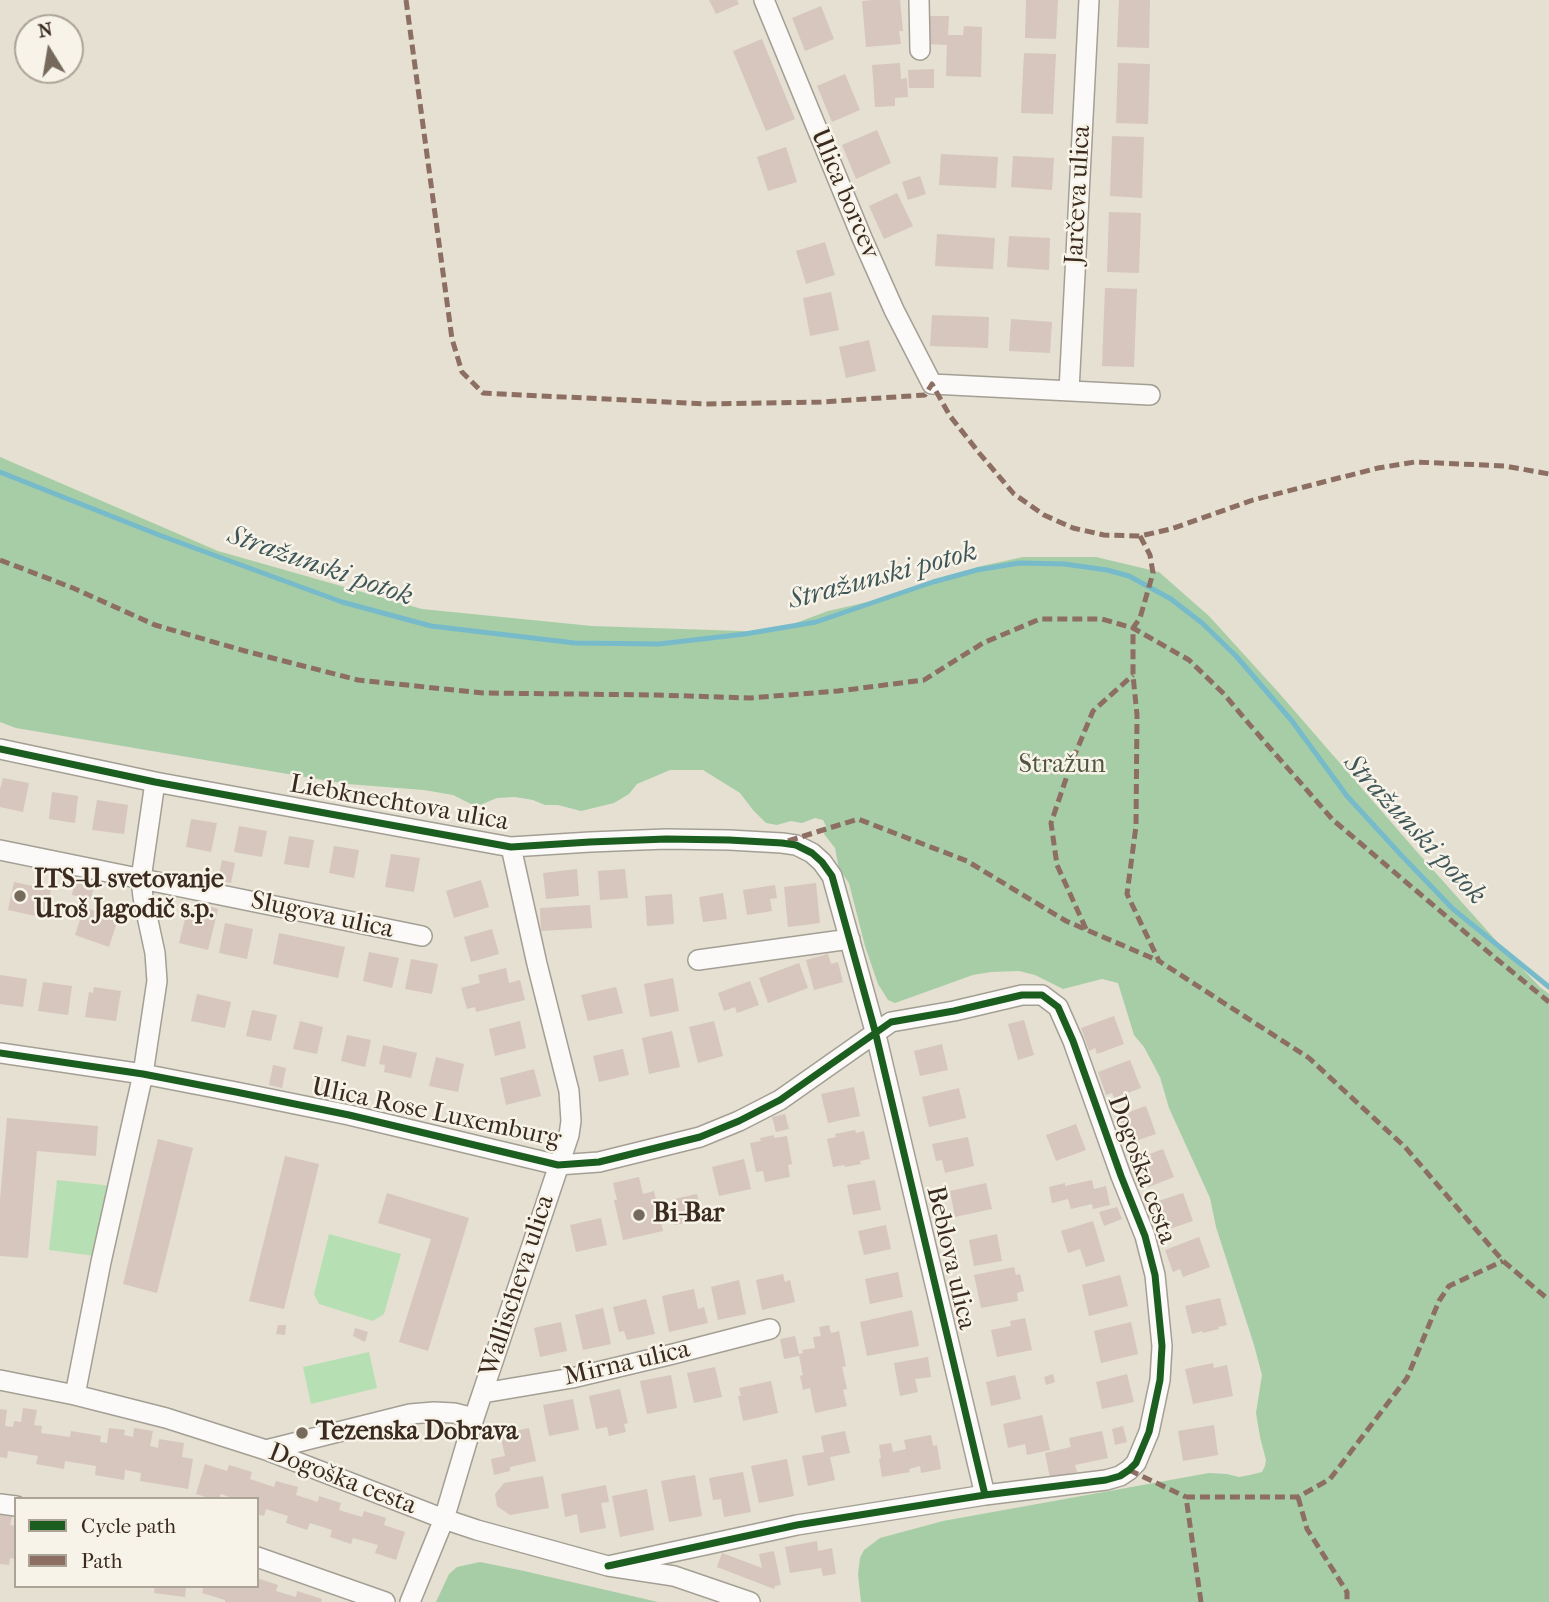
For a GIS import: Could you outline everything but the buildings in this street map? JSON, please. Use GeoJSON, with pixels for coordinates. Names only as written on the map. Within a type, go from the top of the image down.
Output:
{"type":"FeatureCollection","features":[{"type":"Feature","properties":{"kind":"street","name":"Ulica borcev"},"geometry":{"type":"LineString","coordinates":[[764,0],[862,238],[894,310],[932,384],[1069,390]]}},
{"type":"Feature","properties":{"kind":"street"},"geometry":{"type":"LineString","coordinates":[[919,0],[920,50]]}},
{"type":"Feature","properties":{"kind":"street","name":"Jarčeva ulica"},"geometry":{"type":"LineString","coordinates":[[1069,390],[1089,0]]}},
{"type":"Feature","properties":{"kind":"street"},"geometry":{"type":"LineString","coordinates":[[1069,390],[1150,395]]}},
{"type":"Feature","properties":{"kind":"street","name":"Liebknechtova ulica"},"geometry":{"type":"LineString","coordinates":[[0,750],[155,782],[511,847],[666,839],[769,841],[796,845],[812,853],[832,876],[875,1031]]}},
{"type":"Feature","properties":{"kind":"street"},"geometry":{"type":"LineString","coordinates":[[75,1395],[101,1262],[143,1074],[156,981],[155,953],[142,897],[141,879],[155,782]]}},
{"type":"Feature","properties":{"kind":"street","name":"Wallischeva ulica"},"geometry":{"type":"LineString","coordinates":[[410,1602],[444,1519],[474,1418],[569,1135],[571,1121],[569,1091],[511,847]]}},
{"type":"Feature","properties":{"kind":"street","name":"Slugova ulica"},"geometry":{"type":"LineString","coordinates":[[0,850],[422,936]]}},
{"type":"Feature","properties":{"kind":"street"},"geometry":{"type":"LineString","coordinates":[[698,960],[850,939]]}},
{"type":"Feature","properties":{"kind":"street","name":"Dogoška cesta"},"geometry":{"type":"LineString","coordinates":[[608,1566],[797,1525],[985,1495],[1106,1480],[1120,1476],[1136,1463],[1149,1432],[1160,1380],[1161,1326],[1152,1257],[1058,1007],[1042,995],[1022,995],[891,1022],[875,1031]]}},
{"type":"Feature","properties":{"kind":"street","name":"Ulica Rose Luxemburg"},"geometry":{"type":"LineString","coordinates":[[0,1053],[143,1074],[349,1115],[558,1165],[598,1162],[624,1156],[700,1137],[739,1121],[780,1100],[875,1031]]}},
{"type":"Feature","properties":{"kind":"street","name":"Beblova ulica"},"geometry":{"type":"LineString","coordinates":[[875,1031],[985,1495]]}},
{"type":"Feature","properties":{"kind":"street","name":"Mirna ulica"},"geometry":{"type":"LineString","coordinates":[[483,1393],[572,1378],[769,1329]]}},
{"type":"Feature","properties":{"kind":"street","name":"Dogoška cesta"},"geometry":{"type":"LineString","coordinates":[[0,1380],[75,1395],[166,1419],[266,1450],[444,1519],[608,1566],[674,1576],[750,1602]]}},
{"type":"Feature","properties":{"kind":"street"},"geometry":{"type":"LineString","coordinates":[[266,1450],[410,1414],[454,1413],[474,1418]]}},
{"type":"Feature","properties":{"kind":"street"},"geometry":{"type":"LineString","coordinates":[[259,1558],[385,1602]]}},
{"type":"Feature","properties":{"kind":"green space","name":"Stražun"},"geometry":{"type":"Polygon","coordinates":[[[0,457],[218,551],[422,609],[592,626],[772,632],[828,611],[894,596],[977,567],[1023,557],[1096,557],[1159,572],[1209,616],[1508,954],[1549,994],[1549,1602],[861,1602],[858,1574],[860,1558],[864,1550],[880,1538],[943,1521],[1209,1473],[1239,1477],[1250,1475],[1262,1472],[1265,1466],[1256,1413],[1262,1375],[1216,1227],[1210,1198],[1169,1108],[1160,1077],[1144,1047],[1134,1035],[1118,983],[1102,979],[1063,989],[1035,975],[1019,971],[991,972],[973,975],[895,1003],[888,1000],[878,984],[849,883],[839,869],[835,848],[824,834],[826,826],[823,820],[815,818],[802,823],[791,821],[777,825],[766,823],[740,793],[703,770],[670,770],[637,784],[629,794],[614,803],[581,811],[515,797],[497,798],[473,805],[453,795],[347,784],[16,728],[0,722],[0,457]]]}},
{"type":"Feature","properties":{"kind":"green space"},"geometry":{"type":"Polygon","coordinates":[[[57,1180],[112,1186],[95,1256],[49,1250],[57,1180]]]}},
{"type":"Feature","properties":{"kind":"green space"},"geometry":{"type":"Polygon","coordinates":[[[329,1234],[401,1254],[384,1314],[373,1321],[319,1304],[314,1294],[329,1234]]]}},
{"type":"Feature","properties":{"kind":"green space"},"geometry":{"type":"Polygon","coordinates":[[[369,1352],[377,1388],[311,1404],[303,1367],[369,1352]]]}},
{"type":"Feature","properties":{"kind":"green space"},"geometry":{"type":"Polygon","coordinates":[[[480,1562],[658,1602],[436,1602],[449,1574],[457,1567],[480,1562]]]}},
{"type":"Feature","properties":{"kind":"waterway","name":"Stražunski potok"},"geometry":{"type":"LineString","coordinates":[[0,472],[159,535],[342,602],[431,626],[575,643],[659,644],[816,622],[933,582],[977,570],[1019,563],[1064,564],[1129,576],[1171,599],[1202,623],[1236,656],[1292,721],[1347,796],[1402,856],[1453,909],[1549,987]]}},
{"type":"Feature","properties":{"kind":"marked path"},"geometry":{"type":"LineString","coordinates":[[406,0],[452,339],[462,372],[483,393],[706,404],[821,402],[925,395],[932,384],[950,416],[1014,494],[1044,515],[1073,528],[1104,535],[1140,536],[1171,529],[1253,500],[1378,468],[1415,462],[1505,466],[1549,474]]}},
{"type":"Feature","properties":{"kind":"marked path"},"geometry":{"type":"LineString","coordinates":[[1140,536],[1150,555],[1153,573],[1140,618],[1133,628],[1133,675],[1137,715],[1136,826],[1127,894],[1159,961],[1309,1058],[1405,1147],[1503,1261],[1549,1300]]}},
{"type":"Feature","properties":{"kind":"marked path"},"geometry":{"type":"LineString","coordinates":[[0,560],[73,588],[155,625],[245,651],[358,680],[483,693],[750,698],[838,691],[924,680],[983,643],[1040,619],[1102,619],[1133,628],[1189,660],[1224,694],[1333,820],[1549,1002]]}},
{"type":"Feature","properties":{"kind":"marked path"},"geometry":{"type":"LineString","coordinates":[[1086,929],[1057,865],[1051,823],[1093,711],[1133,675]]}},
{"type":"Feature","properties":{"kind":"marked path"},"geometry":{"type":"LineString","coordinates":[[788,841],[858,819],[967,861],[1066,921],[1159,961]]}},
{"type":"Feature","properties":{"kind":"marked path"},"geometry":{"type":"LineString","coordinates":[[1201,1602],[1186,1497],[1298,1497],[1330,1479],[1407,1378],[1439,1301],[1449,1286],[1503,1261]]}},
{"type":"Feature","properties":{"kind":"marked path"},"geometry":{"type":"LineString","coordinates":[[1129,1470],[1186,1497]]}},
{"type":"Feature","properties":{"kind":"marked path"},"geometry":{"type":"LineString","coordinates":[[1298,1497],[1307,1529],[1347,1592],[1347,1602]]}},
{"type":"Feature","properties":{"kind":"cycle path"},"geometry":{"type":"LineString","coordinates":[[0,749],[155,782],[511,847],[666,839],[729,840],[796,845],[812,853],[832,876],[875,1031],[985,1495]]}},
{"type":"Feature","properties":{"kind":"cycle path"},"geometry":{"type":"LineString","coordinates":[[0,1053],[143,1074],[236,1092],[349,1115],[558,1165],[599,1162],[700,1137],[739,1121],[780,1100],[891,1022],[1022,995],[1042,995],[1058,1007],[1145,1236],[1155,1275],[1162,1346],[1160,1380],[1149,1432],[1136,1463],[1120,1476],[1106,1480],[985,1495],[797,1525],[608,1566]]}},
{"type":"Feature","properties":{"kind":"place","name":"ITS-U svetovanje Uroš Jagodič s.p."},"geometry":{"type":"Point","coordinates":[20,896]}},
{"type":"Feature","properties":{"kind":"place","name":"Bi-Bar"},"geometry":{"type":"Point","coordinates":[639,1215]}},
{"type":"Feature","properties":{"kind":"place","name":"Tezenska Dobrava"},"geometry":{"type":"Point","coordinates":[302,1433]}}]}
